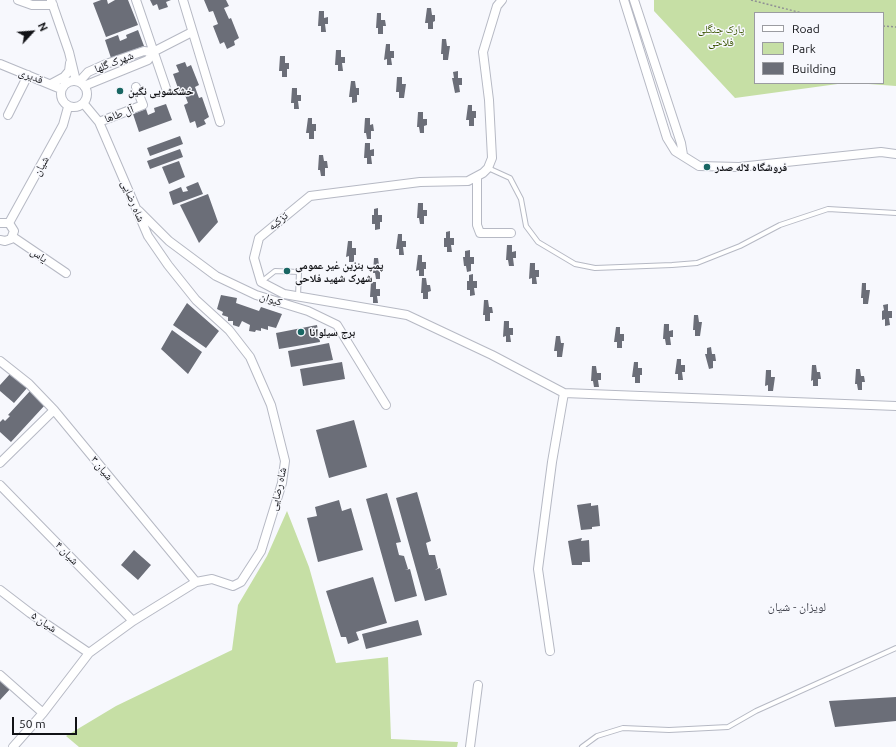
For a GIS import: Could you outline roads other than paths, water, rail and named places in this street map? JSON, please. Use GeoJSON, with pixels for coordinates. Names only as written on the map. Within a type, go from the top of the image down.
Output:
{"type":"FeatureCollection","features":[{"type":"Feature","properties":{"kind":"street"},"geometry":{"type":"LineString","coordinates":[[18,0],[32,5],[52,2],[80,83],[87,96],[84,104],[76,108],[68,107],[60,97],[61,89],[67,83],[80,83]]}},
{"type":"Feature","properties":{"kind":"street"},"geometry":{"type":"LineString","coordinates":[[136,0],[167,91]]}},
{"type":"Feature","properties":{"kind":"street"},"geometry":{"type":"LineString","coordinates":[[183,0],[220,122]]}},
{"type":"Feature","properties":{"kind":"street"},"geometry":{"type":"LineString","coordinates":[[488,168],[492,158],[489,100],[483,52],[497,6],[502,0]]}},
{"type":"Feature","properties":{"kind":"street"},"geometry":{"type":"LineString","coordinates":[[624,0],[667,138],[675,151],[698,166],[739,167],[881,152],[896,154]]}},
{"type":"Feature","properties":{"kind":"street"},"geometry":{"type":"LineString","coordinates":[[634,0],[681,143],[683,155]]}},
{"type":"Feature","properties":{"kind":"street","name":"شهرک گلها"},"geometry":{"type":"LineString","coordinates":[[80,83],[148,60],[153,52],[192,32]]}},
{"type":"Feature","properties":{"kind":"street","name":"شهرک گلها"},"geometry":{"type":"LineString","coordinates":[[80,83],[88,72],[106,64],[144,51],[153,52]]}},
{"type":"Feature","properties":{"kind":"street"},"geometry":{"type":"LineString","coordinates":[[51,84],[62,79],[69,71],[69,52]]}},
{"type":"Feature","properties":{"kind":"street","name":"قدیری"},"geometry":{"type":"LineString","coordinates":[[0,64],[61,89]]}},
{"type":"Feature","properties":{"kind":"street"},"geometry":{"type":"LineString","coordinates":[[8,116],[28,75]]}},
{"type":"Feature","properties":{"kind":"street","name":"آل طاها"},"geometry":{"type":"LineString","coordinates":[[99,122],[143,105],[136,87]]}},
{"type":"Feature","properties":{"kind":"street","name":"شاه رضایی"},"geometry":{"type":"LineString","coordinates":[[13,747],[89,653],[133,621],[196,582],[212,579],[234,586],[241,582],[261,551],[282,483],[285,461],[271,405],[250,357],[229,330],[196,300],[168,265],[148,236],[99,122],[84,104]]}},
{"type":"Feature","properties":{"kind":"street","name":"شیان"},"geometry":{"type":"LineString","coordinates":[[9,223],[63,126],[68,107]]}},
{"type":"Feature","properties":{"kind":"street","name":"تزکیه"},"geometry":{"type":"LineString","coordinates":[[261,282],[254,258],[259,238],[310,196],[420,182],[468,181],[477,177],[488,168]]}},
{"type":"Feature","properties":{"kind":"street"},"geometry":{"type":"LineString","coordinates":[[477,177],[477,225],[480,233],[510,233]]}},
{"type":"Feature","properties":{"kind":"street","name":"کیوان"},"geometry":{"type":"LineString","coordinates":[[136,208],[169,241],[216,276],[256,295],[308,311],[337,325],[386,405]]}},
{"type":"Feature","properties":{"kind":"street"},"geometry":{"type":"LineString","coordinates":[[0,223],[9,223],[13,228],[13,237],[5,241],[0,240]]}},
{"type":"Feature","properties":{"kind":"street","name":"یاس"},"geometry":{"type":"LineString","coordinates":[[13,237],[66,273]]}},
{"type":"Feature","properties":{"kind":"street"},"geometry":{"type":"LineString","coordinates":[[261,282],[284,294],[408,315],[492,355],[564,393],[896,406]]}},
{"type":"Feature","properties":{"kind":"street","name":"شیان ۳"},"geometry":{"type":"LineString","coordinates":[[0,361],[29,384],[54,410],[196,582]]}},
{"type":"Feature","properties":{"kind":"street"},"geometry":{"type":"LineString","coordinates":[[550,652],[538,569],[552,462],[564,393]]}},
{"type":"Feature","properties":{"kind":"street"},"geometry":{"type":"LineString","coordinates":[[0,463],[54,410]]}},
{"type":"Feature","properties":{"kind":"street","name":"شیان ۴"},"geometry":{"type":"LineString","coordinates":[[0,485],[133,621]]}},
{"type":"Feature","properties":{"kind":"street","name":"شیان ۵"},"geometry":{"type":"LineString","coordinates":[[0,590],[30,613],[89,653]]}},
{"type":"Feature","properties":{"kind":"street"},"geometry":{"type":"LineString","coordinates":[[0,675],[42,713]]}},
{"type":"Feature","properties":{"kind":"street"},"geometry":{"type":"LineString","coordinates":[[470,747],[478,685]]}},
{"type":"Feature","properties":{"kind":"lane"},"geometry":{"type":"LineString","coordinates":[[488,168],[510,178],[521,199],[526,226],[538,242],[575,264],[595,268],[697,263],[740,246],[780,225],[828,209],[896,213]]}},
{"type":"Feature","properties":{"kind":"lane"},"geometry":{"type":"LineString","coordinates":[[261,282],[275,271],[299,272],[298,296]]}},
{"type":"Feature","properties":{"kind":"lane"},"geometry":{"type":"LineString","coordinates":[[582,747],[597,736],[623,728],[669,730],[728,727],[756,711],[896,648]]}},
{"type":"Feature","properties":{"kind":"place","name":"خشکشویی نگین"},"geometry":{"type":"Point","coordinates":[120,91]}},
{"type":"Feature","properties":{"kind":"place","name":"فروشگاه لاله صدر"},"geometry":{"type":"Point","coordinates":[707,167]}},
{"type":"Feature","properties":{"kind":"place","name":"پمپ بنزین غیر عمومی شهرک شهید فلاحی"},"geometry":{"type":"Point","coordinates":[287,271]}},
{"type":"Feature","properties":{"kind":"place","name":"برج سیلوانا"},"geometry":{"type":"Point","coordinates":[301,332]}},
{"type":"Feature","properties":{"kind":"district","name":"لویزان - شیان"},"geometry":{"type":"Point","coordinates":[797,607]}},
{"type":"Feature","properties":{"kind":"park label","name":"پارک جنگلی فلاحی"},"geometry":{"type":"Point","coordinates":[721,35]}}]}
